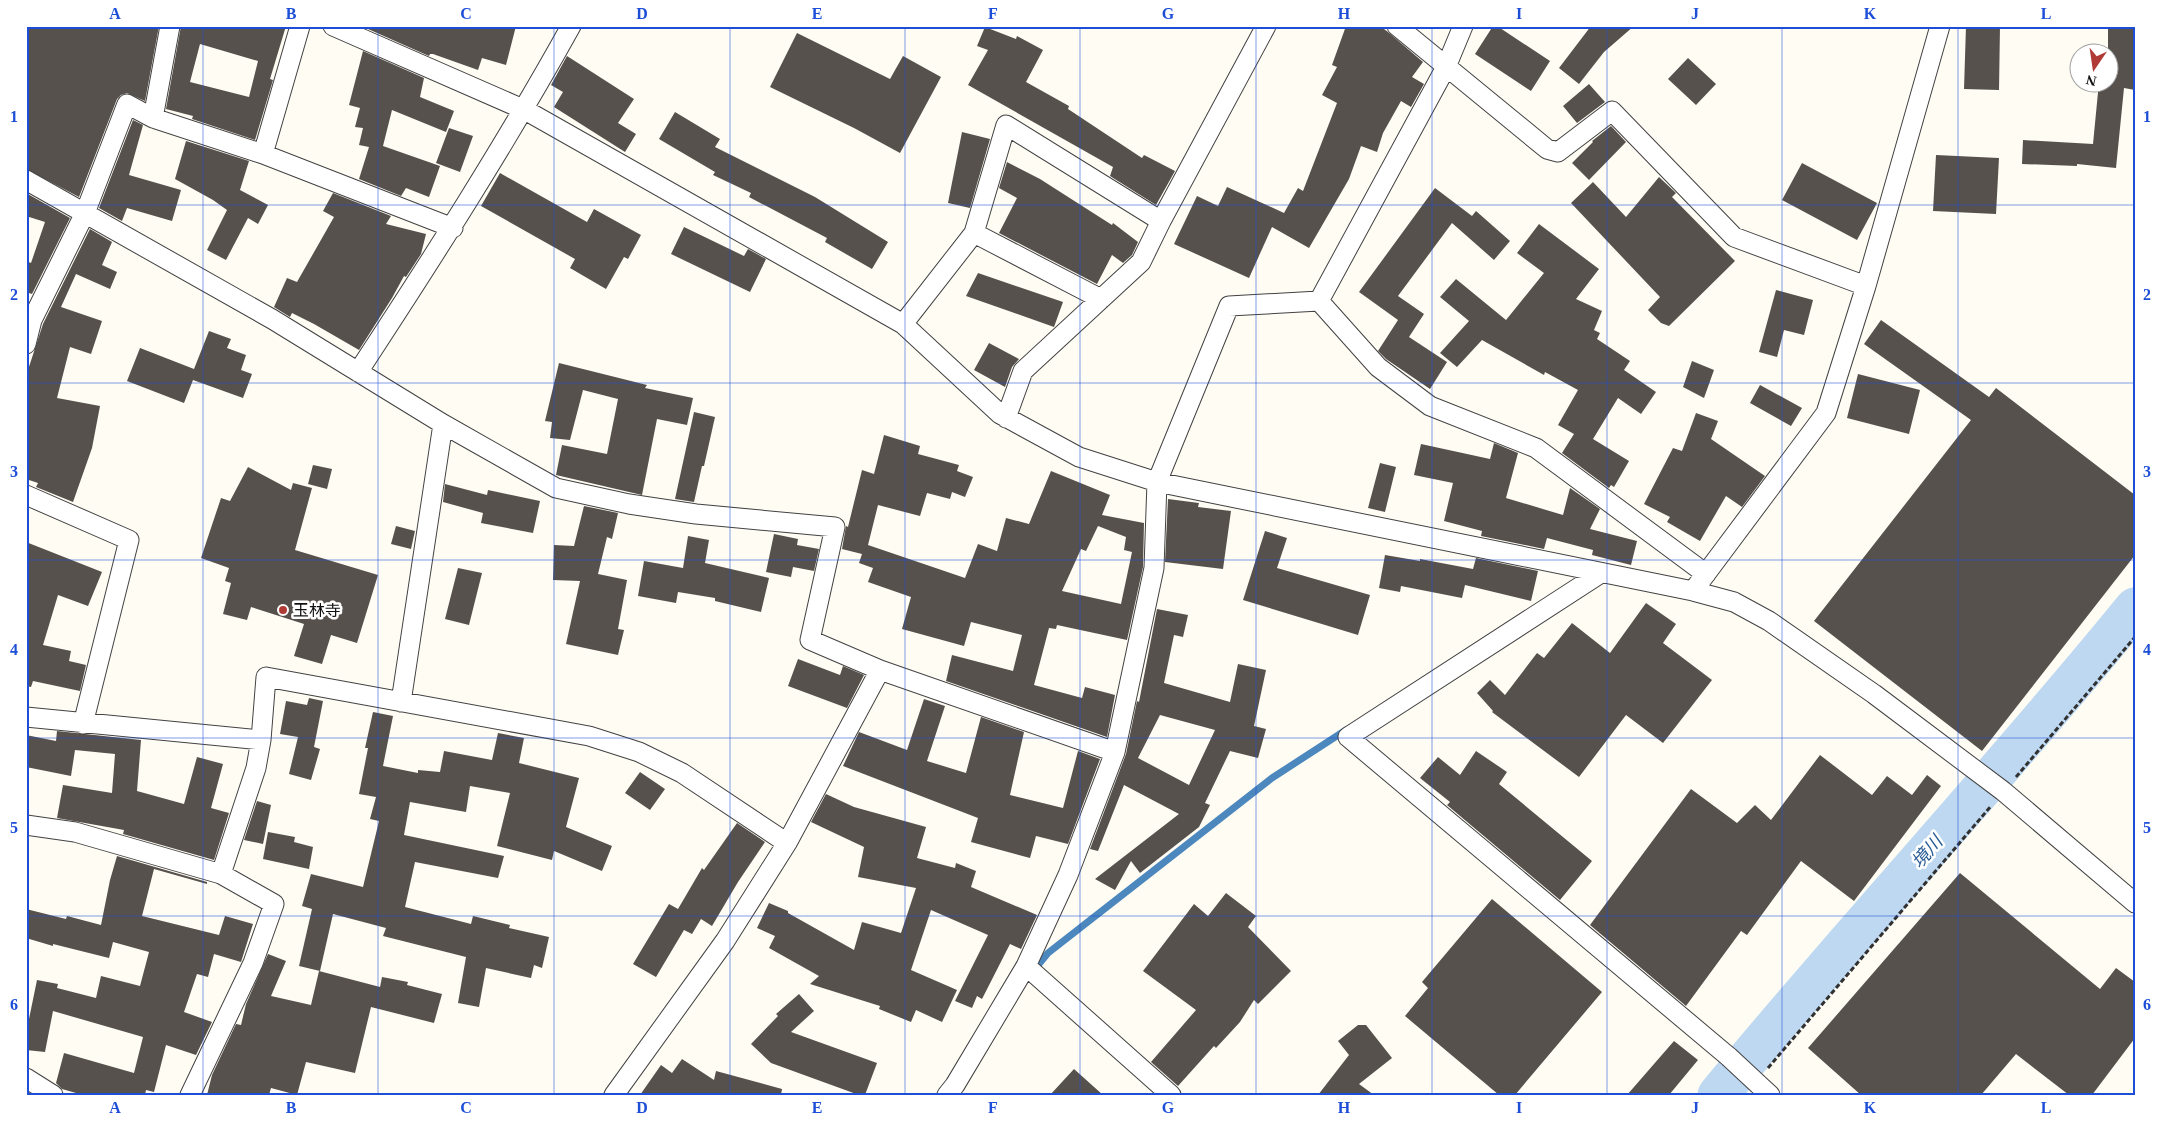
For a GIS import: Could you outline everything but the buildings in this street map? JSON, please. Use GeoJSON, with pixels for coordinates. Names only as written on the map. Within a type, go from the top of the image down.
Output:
{"type":"FeatureCollection","features":[{"type":"Feature","properties":{"kind":"street"},"geometry":{"type":"LineString","coordinates":[[153,118],[170,26]]}},
{"type":"Feature","properties":{"kind":"street"},"geometry":{"type":"LineString","coordinates":[[263,154],[300,26]]}},
{"type":"Feature","properties":{"kind":"street"},"geometry":{"type":"LineString","coordinates":[[333,26],[525,110],[903,324],[1000,414],[1079,457],[1157,482],[1601,573],[1693,590],[1734,602],[1769,621],[1874,694],[1978,771],[2135,903]]}},
{"type":"Feature","properties":{"kind":"street"},"geometry":{"type":"LineString","coordinates":[[358,372],[453,228],[525,110],[571,26]]}},
{"type":"Feature","properties":{"kind":"street"},"geometry":{"type":"LineString","coordinates":[[1006,418],[1023,371],[1141,262],[1161,221],[1266,26]]}},
{"type":"Feature","properties":{"kind":"street"},"geometry":{"type":"LineString","coordinates":[[1397,26],[1547,150],[1558,152],[1612,111],[1734,238],[1866,286]]}},
{"type":"Feature","properties":{"kind":"street"},"geometry":{"type":"LineString","coordinates":[[1319,300],[1446,67],[1463,26]]}},
{"type":"Feature","properties":{"kind":"street"},"geometry":{"type":"LineString","coordinates":[[1693,590],[1826,413],[1866,286],[1940,26]]}},
{"type":"Feature","properties":{"kind":"street"},"geometry":{"type":"LineString","coordinates":[[26,344],[32,320],[85,213],[127,104],[153,118],[263,154],[453,228]]}},
{"type":"Feature","properties":{"kind":"street"},"geometry":{"type":"LineString","coordinates":[[903,324],[974,233],[1006,125],[1161,221]]}},
{"type":"Feature","properties":{"kind":"street"},"geometry":{"type":"LineString","coordinates":[[26,180],[272,319],[443,424],[556,488],[629,504],[696,514],[836,527],[810,640],[880,670],[1115,752]]}},
{"type":"Feature","properties":{"kind":"street"},"geometry":{"type":"LineString","coordinates":[[974,233],[1101,299]]}},
{"type":"Feature","properties":{"kind":"street"},"geometry":{"type":"LineString","coordinates":[[947,1095],[955,1085],[1026,966],[1068,875],[1115,752],[1154,568],[1157,482],[1229,306],[1319,300]]}},
{"type":"Feature","properties":{"kind":"street"},"geometry":{"type":"LineString","coordinates":[[1319,300],[1378,367],[1430,406],[1536,448],[1706,574]]}},
{"type":"Feature","properties":{"kind":"street"},"geometry":{"type":"LineString","coordinates":[[401,702],[443,424]]}},
{"type":"Feature","properties":{"kind":"street"},"geometry":{"type":"LineString","coordinates":[[26,495],[129,540],[84,724]]}},
{"type":"Feature","properties":{"kind":"street"},"geometry":{"type":"LineString","coordinates":[[1601,573],[1348,737],[1729,1057],[1764,1084]]}},
{"type":"Feature","properties":{"kind":"street"},"geometry":{"type":"LineString","coordinates":[[614,1095],[725,940],[787,843],[880,670]]}},
{"type":"Feature","properties":{"kind":"street"},"geometry":{"type":"LineString","coordinates":[[221,874],[256,768],[261,740],[266,676],[589,736],[639,752],[682,773],[787,843]]}},
{"type":"Feature","properties":{"kind":"street"},"geometry":{"type":"LineString","coordinates":[[26,717],[261,740]]}},
{"type":"Feature","properties":{"kind":"street"},"geometry":{"type":"LineString","coordinates":[[26,825],[75,832],[221,874],[274,904],[253,962],[190,1095]]}},
{"type":"Feature","properties":{"kind":"street"},"geometry":{"type":"LineString","coordinates":[[1026,966],[1170,1095]]}},
{"type":"Feature","properties":{"kind":"street"},"geometry":{"type":"LineString","coordinates":[[26,1078],[53,1095]]}},
{"type":"Feature","properties":{"kind":"path"},"geometry":{"type":"LineString","coordinates":[[1764,1084],[2004,791],[2135,637]]}},
{"type":"Feature","properties":{"kind":"waterway","name":"境川"},"geometry":{"type":"LineString","coordinates":[[1718,1095],[2032,731],[2135,608]]}},
{"type":"Feature","properties":{"kind":"waterway"},"geometry":{"type":"LineString","coordinates":[[1034,970],[1048,953],[1272,778],[1346,730]]}},
{"type":"Feature","properties":{"kind":"place","name":"玉林寺"},"geometry":{"type":"Point","coordinates":[283,610]}}]}
